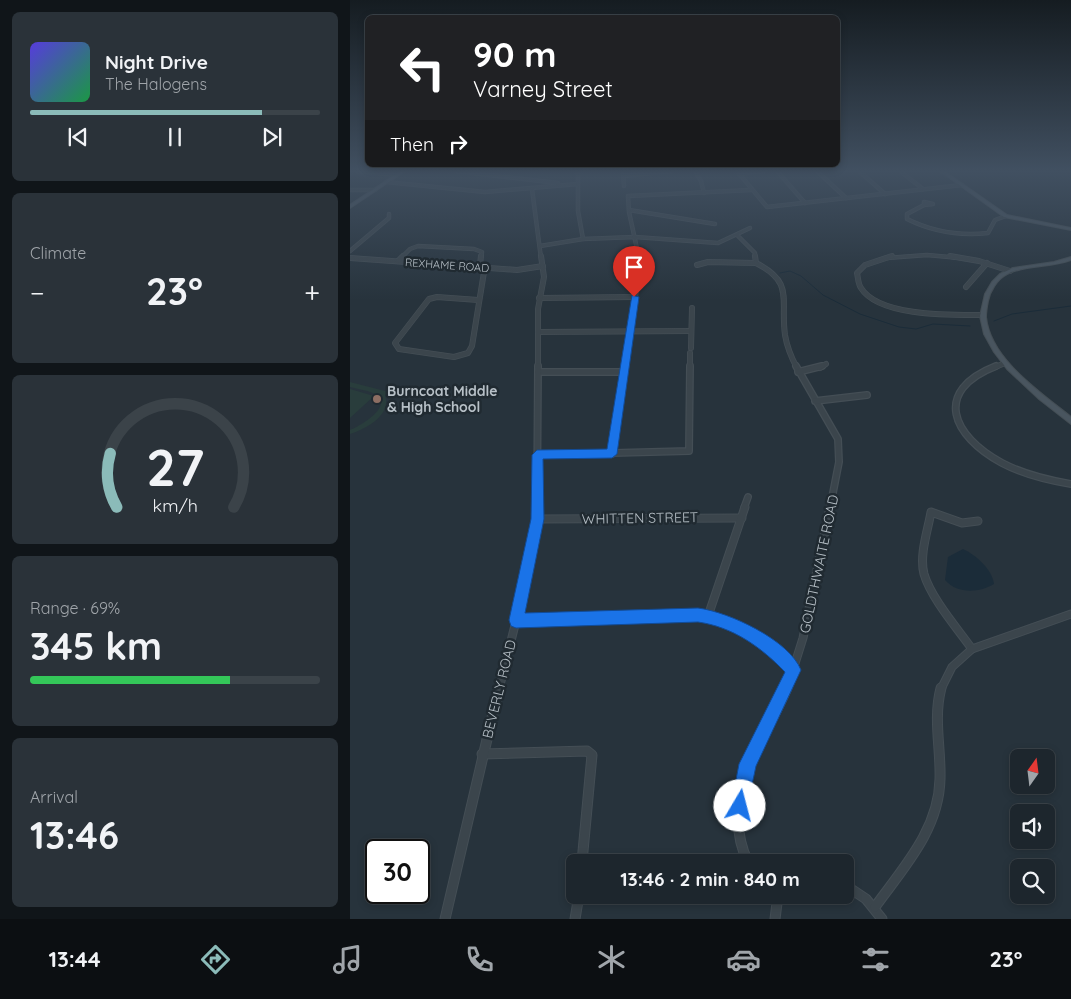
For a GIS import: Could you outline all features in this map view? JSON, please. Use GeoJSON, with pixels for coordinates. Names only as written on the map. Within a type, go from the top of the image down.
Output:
{"type":"FeatureCollection","features":[{"type":"Feature","properties":{"kind":"street"},"geometry":{"type":"LineString","coordinates":[[350,251],[389,218],[389,214]]}},
{"type":"Feature","properties":{"kind":"street","name":"BEVERLY ROAD"},"geometry":{"type":"LineString","coordinates":[[445,919],[538,519],[538,332],[539,298],[544,284],[535,214]]}},
{"type":"Feature","properties":{"kind":"street"},"geometry":{"type":"LineString","coordinates":[[578,214],[583,240]]}},
{"type":"Feature","properties":{"kind":"street"},"geometry":{"type":"LineString","coordinates":[[630,214],[639,254],[639,274]]}},
{"type":"Feature","properties":{"kind":"street"},"geometry":{"type":"LineString","coordinates":[[653,214],[716,224]]}},
{"type":"Feature","properties":{"kind":"street"},"geometry":{"type":"LineString","coordinates":[[907,214],[907,219],[918,226],[956,234],[973,235],[988,233],[995,220],[1006,216]]}},
{"type":"Feature","properties":{"kind":"street"},"geometry":{"type":"LineString","coordinates":[[1003,214],[1037,223],[1071,229]]}},
{"type":"Feature","properties":{"kind":"street"},"geometry":{"type":"LineString","coordinates":[[540,246],[583,240],[635,237],[718,243],[750,228]]}},
{"type":"Feature","properties":{"kind":"street"},"geometry":{"type":"LineString","coordinates":[[698,265],[708,262],[756,263],[755,254],[737,235]]}},
{"type":"Feature","properties":{"kind":"street"},"geometry":{"type":"LineString","coordinates":[[398,261],[410,249],[418,246],[474,248],[482,252],[480,265],[484,272],[472,346],[464,356],[454,358],[404,350],[396,346],[395,343],[433,297],[478,300]]}},
{"type":"Feature","properties":{"kind":"street"},"geometry":{"type":"LineString","coordinates":[[983,316],[923,313],[897,308],[866,294],[860,287],[857,277],[860,268],[868,263],[902,256],[951,256],[987,263],[1010,271]]}},
{"type":"Feature","properties":{"kind":"street","name":"REXHAME ROAD"},"geometry":{"type":"LineString","coordinates":[[350,258],[517,270],[543,266]]}},
{"type":"Feature","properties":{"kind":"street"},"geometry":{"type":"LineString","coordinates":[[1071,258],[1046,266],[1010,271],[1000,276],[989,291],[983,316],[989,338],[1005,362],[1071,421]]}},
{"type":"Feature","properties":{"kind":"street","name":"GOLDTHWAITE ROAD"},"geometry":{"type":"LineString","coordinates":[[745,854],[741,842],[739,824],[744,776],[754,749],[794,670],[807,621],[840,456],[839,441],[791,358],[784,334],[786,294],[772,269],[756,263]]}},
{"type":"Feature","properties":{"kind":"street"},"geometry":{"type":"LineString","coordinates":[[966,287],[987,263]]}},
{"type":"Feature","properties":{"kind":"street"},"geometry":{"type":"LineString","coordinates":[[612,454],[636,290]]}},
{"type":"Feature","properties":{"kind":"street"},"geometry":{"type":"LineString","coordinates":[[539,298],[634,297]]}},
{"type":"Feature","properties":{"kind":"street"},"geometry":{"type":"LineString","coordinates":[[537,455],[689,452],[692,308]]}},
{"type":"Feature","properties":{"kind":"street"},"geometry":{"type":"LineString","coordinates":[[538,332],[691,331]]}},
{"type":"Feature","properties":{"kind":"street"},"geometry":{"type":"LineString","coordinates":[[1005,362],[978,374],[957,392],[954,400],[959,423],[972,440],[1000,461],[1047,479],[1071,484]]}},
{"type":"Feature","properties":{"kind":"street"},"geometry":{"type":"LineString","coordinates":[[798,372],[819,368],[826,364]]}},
{"type":"Feature","properties":{"kind":"street"},"geometry":{"type":"LineString","coordinates":[[538,372],[624,372]]}},
{"type":"Feature","properties":{"kind":"street"},"geometry":{"type":"LineString","coordinates":[[815,401],[867,395]]}},
{"type":"Feature","properties":{"kind":"street"},"geometry":{"type":"LineString","coordinates":[[708,616],[748,496]]}},
{"type":"Feature","properties":{"kind":"street"},"geometry":{"type":"LineString","coordinates":[[972,649],[928,583],[923,562],[931,512],[962,523],[978,520]]}},
{"type":"Feature","properties":{"kind":"street","name":"WHITTEN STREET"},"geometry":{"type":"LineString","coordinates":[[538,519],[742,518]]}},
{"type":"Feature","properties":{"kind":"street"},"geometry":{"type":"LineString","coordinates":[[875,907],[921,840],[935,814],[939,784],[936,701],[943,680],[959,659],[972,649],[1071,614]]}},
{"type":"Feature","properties":{"kind":"street"},"geometry":{"type":"LineString","coordinates":[[516,620],[708,616],[737,625],[750,632],[778,654],[794,670]]}},
{"type":"Feature","properties":{"kind":"street"},"geometry":{"type":"LineString","coordinates":[[482,754],[587,752],[592,755],[583,854]]}},
{"type":"Feature","properties":{"kind":"street"},"geometry":{"type":"LineString","coordinates":[[854,890],[875,907],[882,919]]}},
{"type":"Feature","properties":{"kind":"street"},"geometry":{"type":"LineString","coordinates":[[575,919],[577,904]]}},
{"type":"Feature","properties":{"kind":"street"},"geometry":{"type":"LineString","coordinates":[[775,919],[777,904]]}},
{"type":"Feature","properties":{"kind":"green space"},"geometry":{"type":"Polygon","coordinates":[[[350,382],[389,392],[385,395],[385,409],[381,415],[370,425],[350,434],[350,430],[375,414],[381,403],[379,398],[373,393],[350,387],[350,382]]]}},
{"type":"Feature","properties":{"kind":"green space"},"geometry":{"type":"Polygon","coordinates":[[[350,389],[374,396],[350,418],[350,389]]]}},
{"type":"Feature","properties":{"kind":"water"},"geometry":{"type":"Polygon","coordinates":[[[963,549],[983,563],[993,578],[994,584],[982,589],[968,591],[956,588],[945,580],[948,557],[963,549]]]}},
{"type":"Feature","properties":{"kind":"waterway"},"geometry":{"type":"LineString","coordinates":[[780,273],[790,271],[801,276],[823,295],[860,314],[899,327],[916,329],[933,324],[970,326]]}},
{"type":"Feature","properties":{"kind":"waterway"},"geometry":{"type":"LineString","coordinates":[[994,321],[1012,314],[1071,306]]}},
{"type":"Feature","properties":{"kind":"place","name":"Burncoat Middle & High School"},"geometry":{"type":"Point","coordinates":[377,399]}},
{"type":"Feature","properties":{"kind":"route"},"geometry":{"type":"LineString","coordinates":[[634,297],[612,454],[537,455],[538,519],[516,620],[698,615],[714,617],[750,632],[778,654],[794,670],[748,764],[744,776],[740,806]]}}]}
